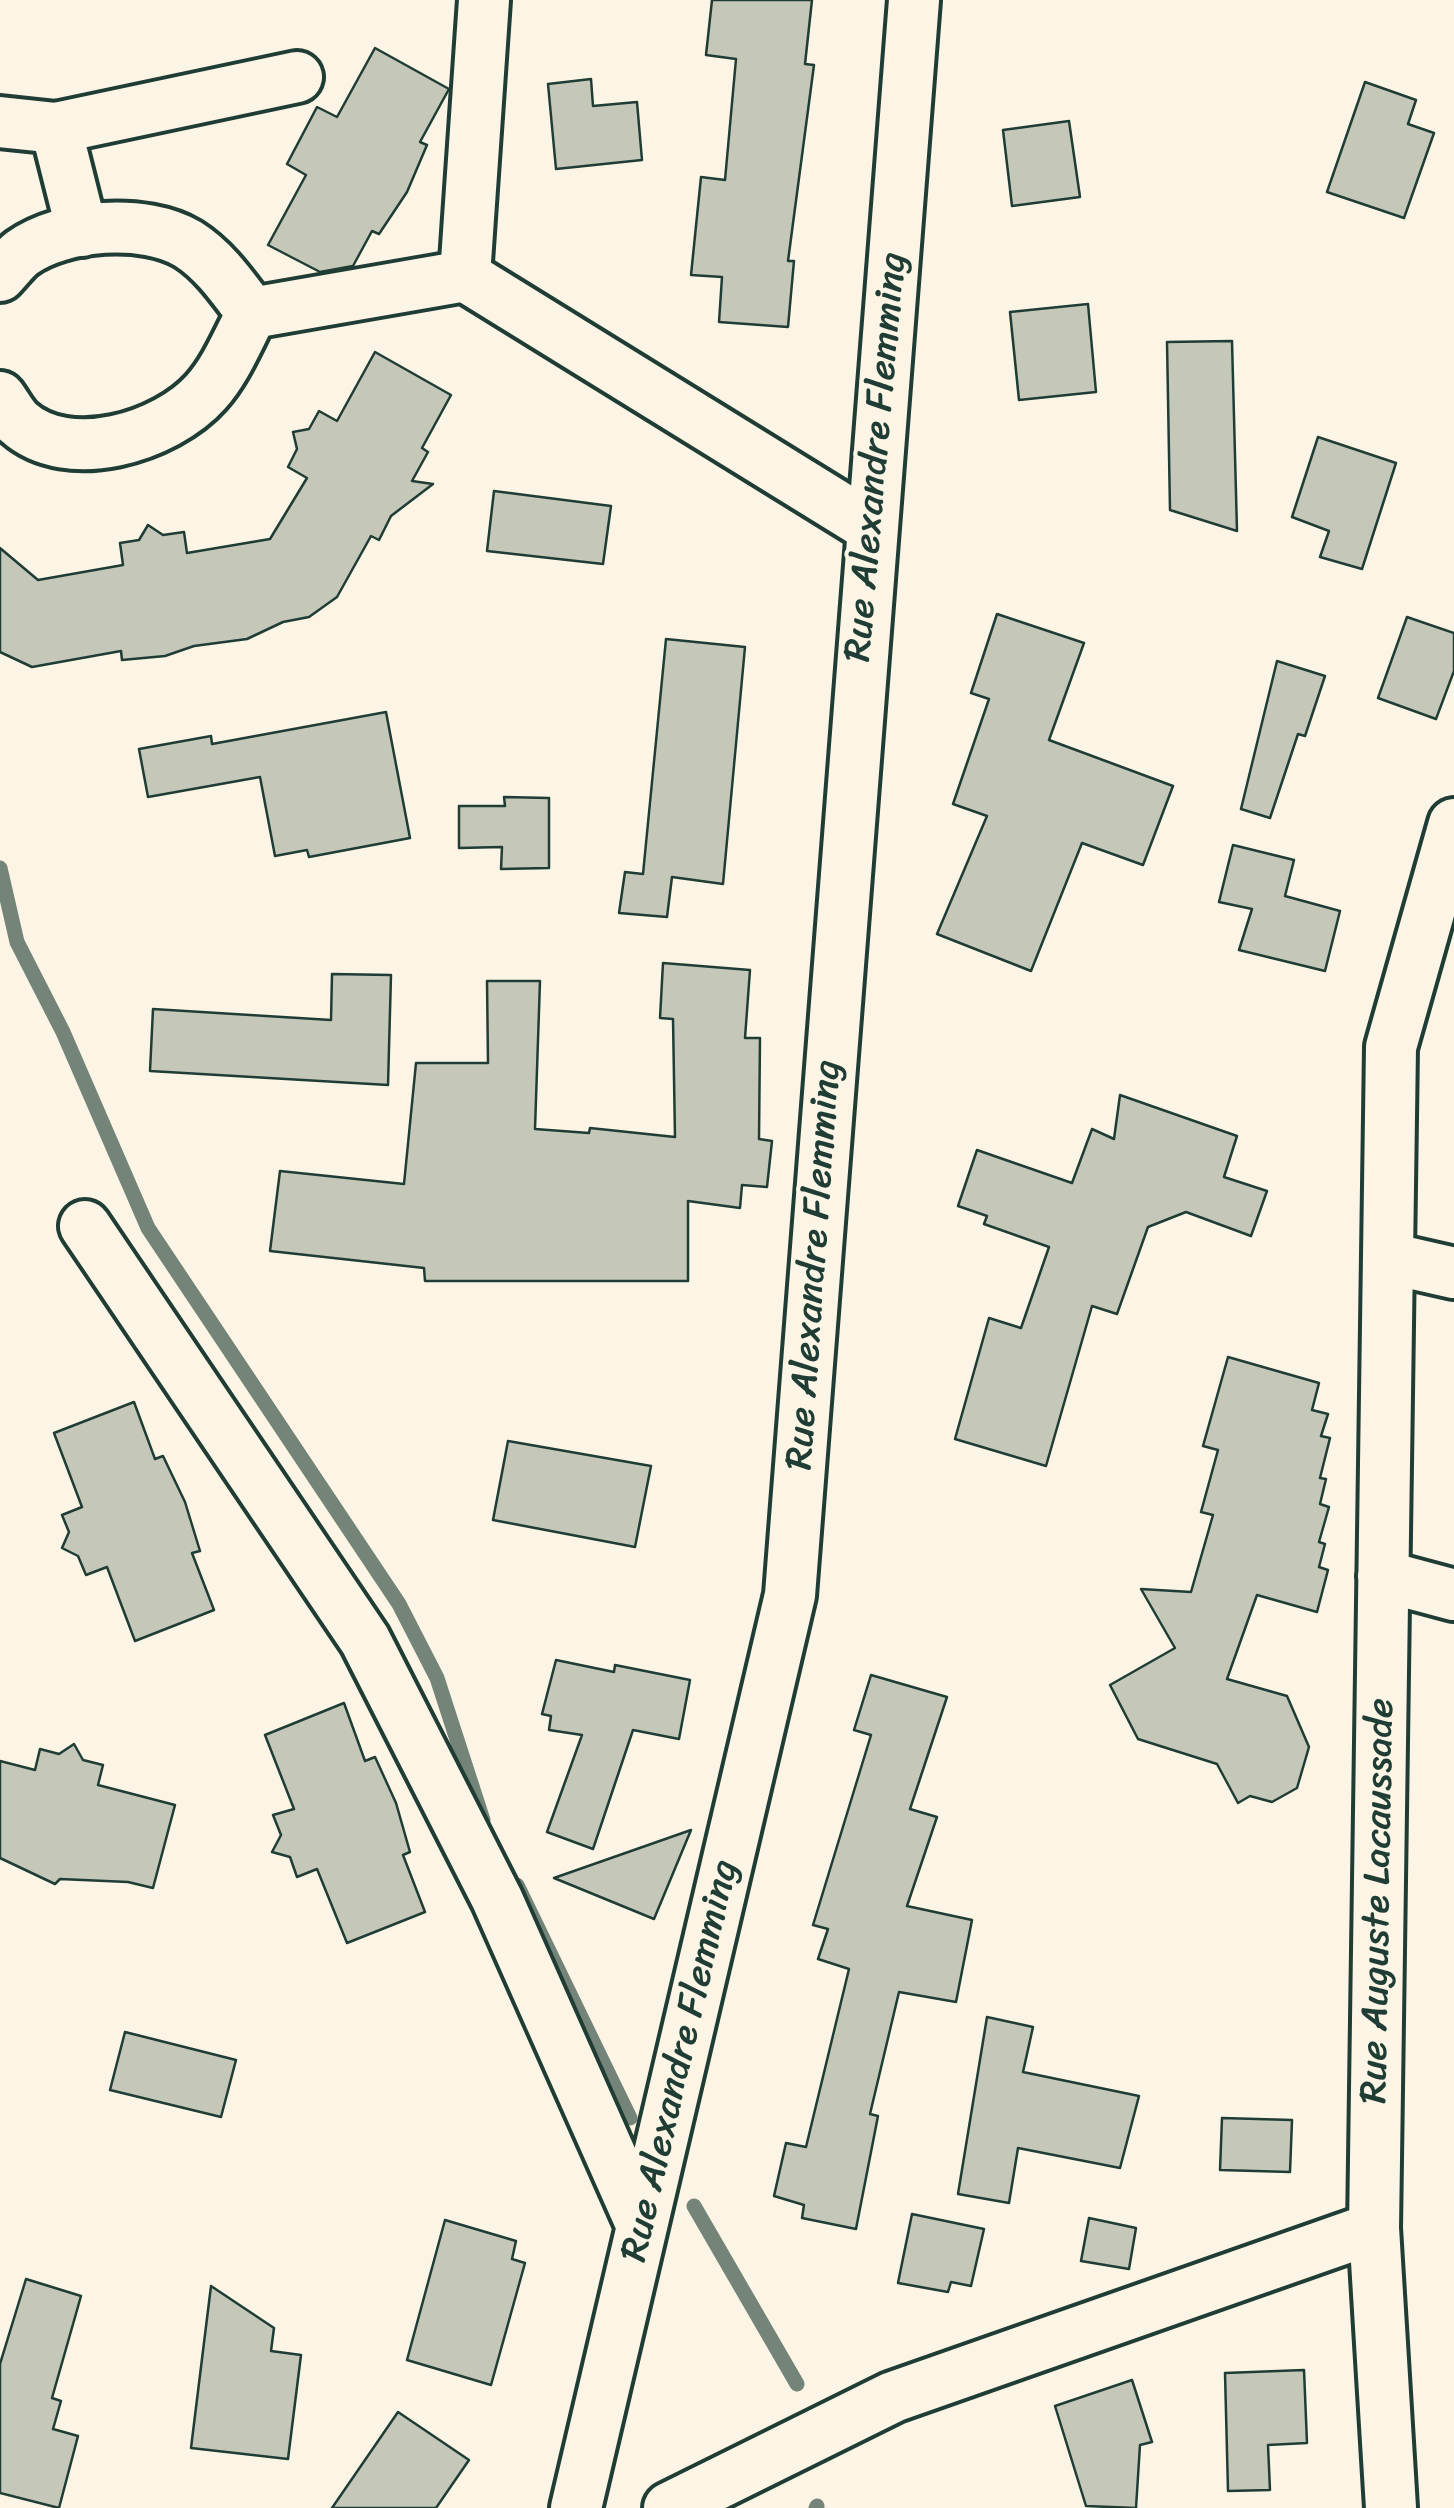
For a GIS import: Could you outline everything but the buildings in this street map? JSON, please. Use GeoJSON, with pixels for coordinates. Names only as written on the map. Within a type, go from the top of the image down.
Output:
{"type":"FeatureCollection","features":[{"type":"Feature","properties":{"kind":"street"},"geometry":{"type":"LineString","coordinates":[[465,276],[484,0]]}},
{"type":"Feature","properties":{"kind":"street","name":"Rue Alexandre Flemming"},"geometry":{"type":"LineString","coordinates":[[576,2508],[790,1595],[914,0]]}},
{"type":"Feature","properties":{"kind":"street"},"geometry":{"type":"LineString","coordinates":[[0,122],[56,128],[298,77]]}},
{"type":"Feature","properties":{"kind":"street"},"geometry":{"type":"LineString","coordinates":[[56,128],[82,231]]}},
{"type":"Feature","properties":{"kind":"street"},"geometry":{"type":"LineString","coordinates":[[0,276],[22,254],[82,231],[158,233],[186,243],[218,269],[252,312]]}},
{"type":"Feature","properties":{"kind":"street"},"geometry":{"type":"LineString","coordinates":[[252,312],[465,276],[871,527]]}},
{"type":"Feature","properties":{"kind":"street"},"geometry":{"type":"LineString","coordinates":[[0,397],[19,424],[68,444],[106,444],[151,431],[187,412],[208,390],[252,312]]}},
{"type":"Feature","properties":{"kind":"street","name":"Rue Auguste Lacaussade"},"geometry":{"type":"LineString","coordinates":[[1391,2508],[1374,2228],[1391,1048],[1454,824]]}},
{"type":"Feature","properties":{"kind":"street"},"geometry":{"type":"LineString","coordinates":[[85,1226],[365,1640],[497,1900],[642,2226]]}},
{"type":"Feature","properties":{"kind":"street"},"geometry":{"type":"LineString","coordinates":[[1388,1258],[1454,1273]]}},
{"type":"Feature","properties":{"kind":"street"},"geometry":{"type":"LineString","coordinates":[[1383,1576],[1454,1594]]}},
{"type":"Feature","properties":{"kind":"street"},"geometry":{"type":"LineString","coordinates":[[669,2508],[894,2398],[1374,2228]]}},
{"type":"Feature","properties":{"kind":"waterway"},"geometry":{"type":"LineString","coordinates":[[0,868],[17,942],[63,1032],[148,1228],[399,1604],[437,1678],[483,1820]]}},
{"type":"Feature","properties":{"kind":"waterway"},"geometry":{"type":"LineString","coordinates":[[517,1885],[630,2118]]}},
{"type":"Feature","properties":{"kind":"waterway"},"geometry":{"type":"LineString","coordinates":[[694,2206],[797,2384]]}}]}
